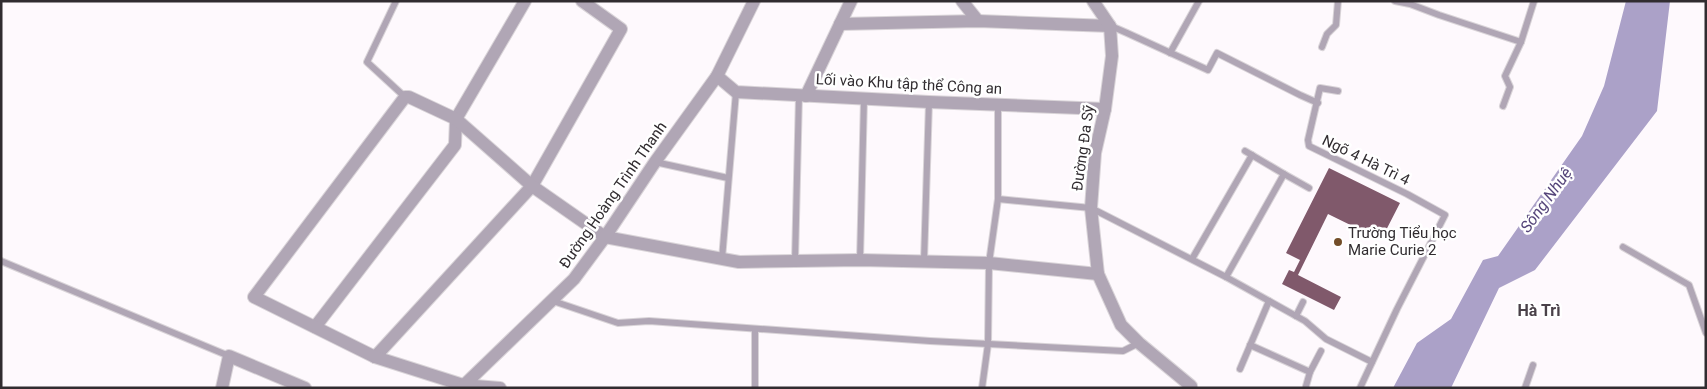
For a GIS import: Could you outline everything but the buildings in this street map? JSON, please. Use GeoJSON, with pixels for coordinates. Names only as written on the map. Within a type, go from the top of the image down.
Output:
{"type":"FeatureCollection","features":[{"type":"Feature","properties":{"kind":"street"},"geometry":{"type":"LineString","coordinates":[[314,327],[455,145],[456,119],[525,1]]}},
{"type":"Feature","properties":{"kind":"street"},"geometry":{"type":"LineString","coordinates":[[375,358],[532,186],[621,29],[582,1]]}},
{"type":"Feature","properties":{"kind":"street","name":"Đường Hoàng Trình Thanh"},"geometry":{"type":"LineString","coordinates":[[462,386],[574,279],[717,76],[754,1]]}},
{"type":"Feature","properties":{"kind":"street"},"geometry":{"type":"LineString","coordinates":[[803,95],[851,1]]}},
{"type":"Feature","properties":{"kind":"street"},"geometry":{"type":"LineString","coordinates":[[962,1],[978,21]]}},
{"type":"Feature","properties":{"kind":"street"},"geometry":{"type":"LineString","coordinates":[[1093,1],[1110,26]]}},
{"type":"Feature","properties":{"kind":"street"},"geometry":{"type":"LineString","coordinates":[[840,24],[978,21],[1110,26]]}},
{"type":"Feature","properties":{"kind":"street","name":"Đường Đa Sỹ"},"geometry":{"type":"LineString","coordinates":[[1110,26],[1112,56],[1105,109],[1095,153],[1091,208],[1098,274],[1121,325],[1191,388]]}},
{"type":"Feature","properties":{"kind":"street"},"geometry":{"type":"LineString","coordinates":[[717,76],[736,92]]}},
{"type":"Feature","properties":{"kind":"street","name":"Lối vào Khu tập thể Công an"},"geometry":{"type":"LineString","coordinates":[[736,92],[1105,109]]}},
{"type":"Feature","properties":{"kind":"street"},"geometry":{"type":"LineString","coordinates":[[500,388],[462,386],[375,358],[254,297],[405,98],[409,97],[456,119],[532,186],[605,237],[739,262],[860,260],[989,263],[1098,274]]}},
{"type":"Feature","properties":{"kind":"street"},"geometry":{"type":"LineString","coordinates":[[222,388],[229,356],[305,388]]}},
{"type":"Feature","properties":{"kind":"lane"},"geometry":{"type":"LineString","coordinates":[[396,1],[368,62],[405,98]]}},
{"type":"Feature","properties":{"kind":"lane"},"geometry":{"type":"LineString","coordinates":[[1170,53],[1199,1]]}},
{"type":"Feature","properties":{"kind":"lane"},"geometry":{"type":"LineString","coordinates":[[1322,47],[1327,34],[1336,25],[1338,1]]}},
{"type":"Feature","properties":{"kind":"lane"},"geometry":{"type":"LineString","coordinates":[[1395,1],[1410,4],[1520,42]]}},
{"type":"Feature","properties":{"kind":"lane"},"geometry":{"type":"LineString","coordinates":[[1503,106],[1510,87],[1505,76],[1520,42],[1534,1]]}},
{"type":"Feature","properties":{"kind":"lane"},"geometry":{"type":"LineString","coordinates":[[1110,26],[1208,70],[1217,53],[1318,103],[1320,88],[1338,91]]}},
{"type":"Feature","properties":{"kind":"lane"},"geometry":{"type":"LineString","coordinates":[[722,259],[736,92]]}},
{"type":"Feature","properties":{"kind":"lane"},"geometry":{"type":"LineString","coordinates":[[795,261],[803,95]]}},
{"type":"Feature","properties":{"kind":"lane"},"geometry":{"type":"LineString","coordinates":[[860,260],[864,99]]}},
{"type":"Feature","properties":{"kind":"lane"},"geometry":{"type":"LineString","coordinates":[[924,261],[929,102]]}},
{"type":"Feature","properties":{"kind":"lane","name":"Ngõ 4 Hà Trì 4"},"geometry":{"type":"LineString","coordinates":[[1318,103],[1308,140],[1309,146],[1407,194],[1445,215],[1372,362]]}},
{"type":"Feature","properties":{"kind":"lane"},"geometry":{"type":"LineString","coordinates":[[982,388],[988,344],[989,263],[998,199],[998,105]]}},
{"type":"Feature","properties":{"kind":"lane"},"geometry":{"type":"LineString","coordinates":[[1192,259],[1249,153],[1309,188]]}},
{"type":"Feature","properties":{"kind":"lane"},"geometry":{"type":"LineString","coordinates":[[655,162],[728,178]]}},
{"type":"Feature","properties":{"kind":"lane"},"geometry":{"type":"LineString","coordinates":[[1226,277],[1284,174]]}},
{"type":"Feature","properties":{"kind":"lane"},"geometry":{"type":"LineString","coordinates":[[998,199],[1091,208],[1192,259],[1305,320],[1326,340],[1372,362],[1360,388]]}},
{"type":"Feature","properties":{"kind":"lane"},"geometry":{"type":"LineString","coordinates":[[1622,247],[1689,285],[1706,333]]}},
{"type":"Feature","properties":{"kind":"lane"},"geometry":{"type":"LineString","coordinates":[[1,261],[229,356]]}},
{"type":"Feature","properties":{"kind":"lane"},"geometry":{"type":"LineString","coordinates":[[553,300],[618,323],[649,322],[1123,351],[1139,343]]}},
{"type":"Feature","properties":{"kind":"lane"},"geometry":{"type":"LineString","coordinates":[[1240,369],[1269,301]]}},
{"type":"Feature","properties":{"kind":"lane"},"geometry":{"type":"LineString","coordinates":[[1296,316],[1303,302]]}},
{"type":"Feature","properties":{"kind":"lane"},"geometry":{"type":"LineString","coordinates":[[755,329],[755,388]]}},
{"type":"Feature","properties":{"kind":"lane"},"geometry":{"type":"LineString","coordinates":[[1250,345],[1310,372]]}},
{"type":"Feature","properties":{"kind":"lane"},"geometry":{"type":"LineString","coordinates":[[1306,386],[1310,372],[1321,351]]}},
{"type":"Feature","properties":{"kind":"lane"},"geometry":{"type":"LineString","coordinates":[[1525,388],[1533,365]]}},
{"type":"Feature","properties":{"kind":"water","name":"Sông Nhuệ"},"geometry":{"type":"Polygon","coordinates":[[[1626,1],[1670,1],[1657,111],[1535,270],[1499,288],[1451,388],[1393,388],[1417,343],[1451,319],[1483,260],[1498,256],[1582,136],[1604,86],[1626,1]]]}},
{"type":"Feature","properties":{"kind":"place","name":"Trường Tiểu học Marie Curie 2"},"geometry":{"type":"Point","coordinates":[1338,242]}},
{"type":"Feature","properties":{"kind":"district","name":"Hà Trì"},"geometry":{"type":"Point","coordinates":[1539,310]}}]}
